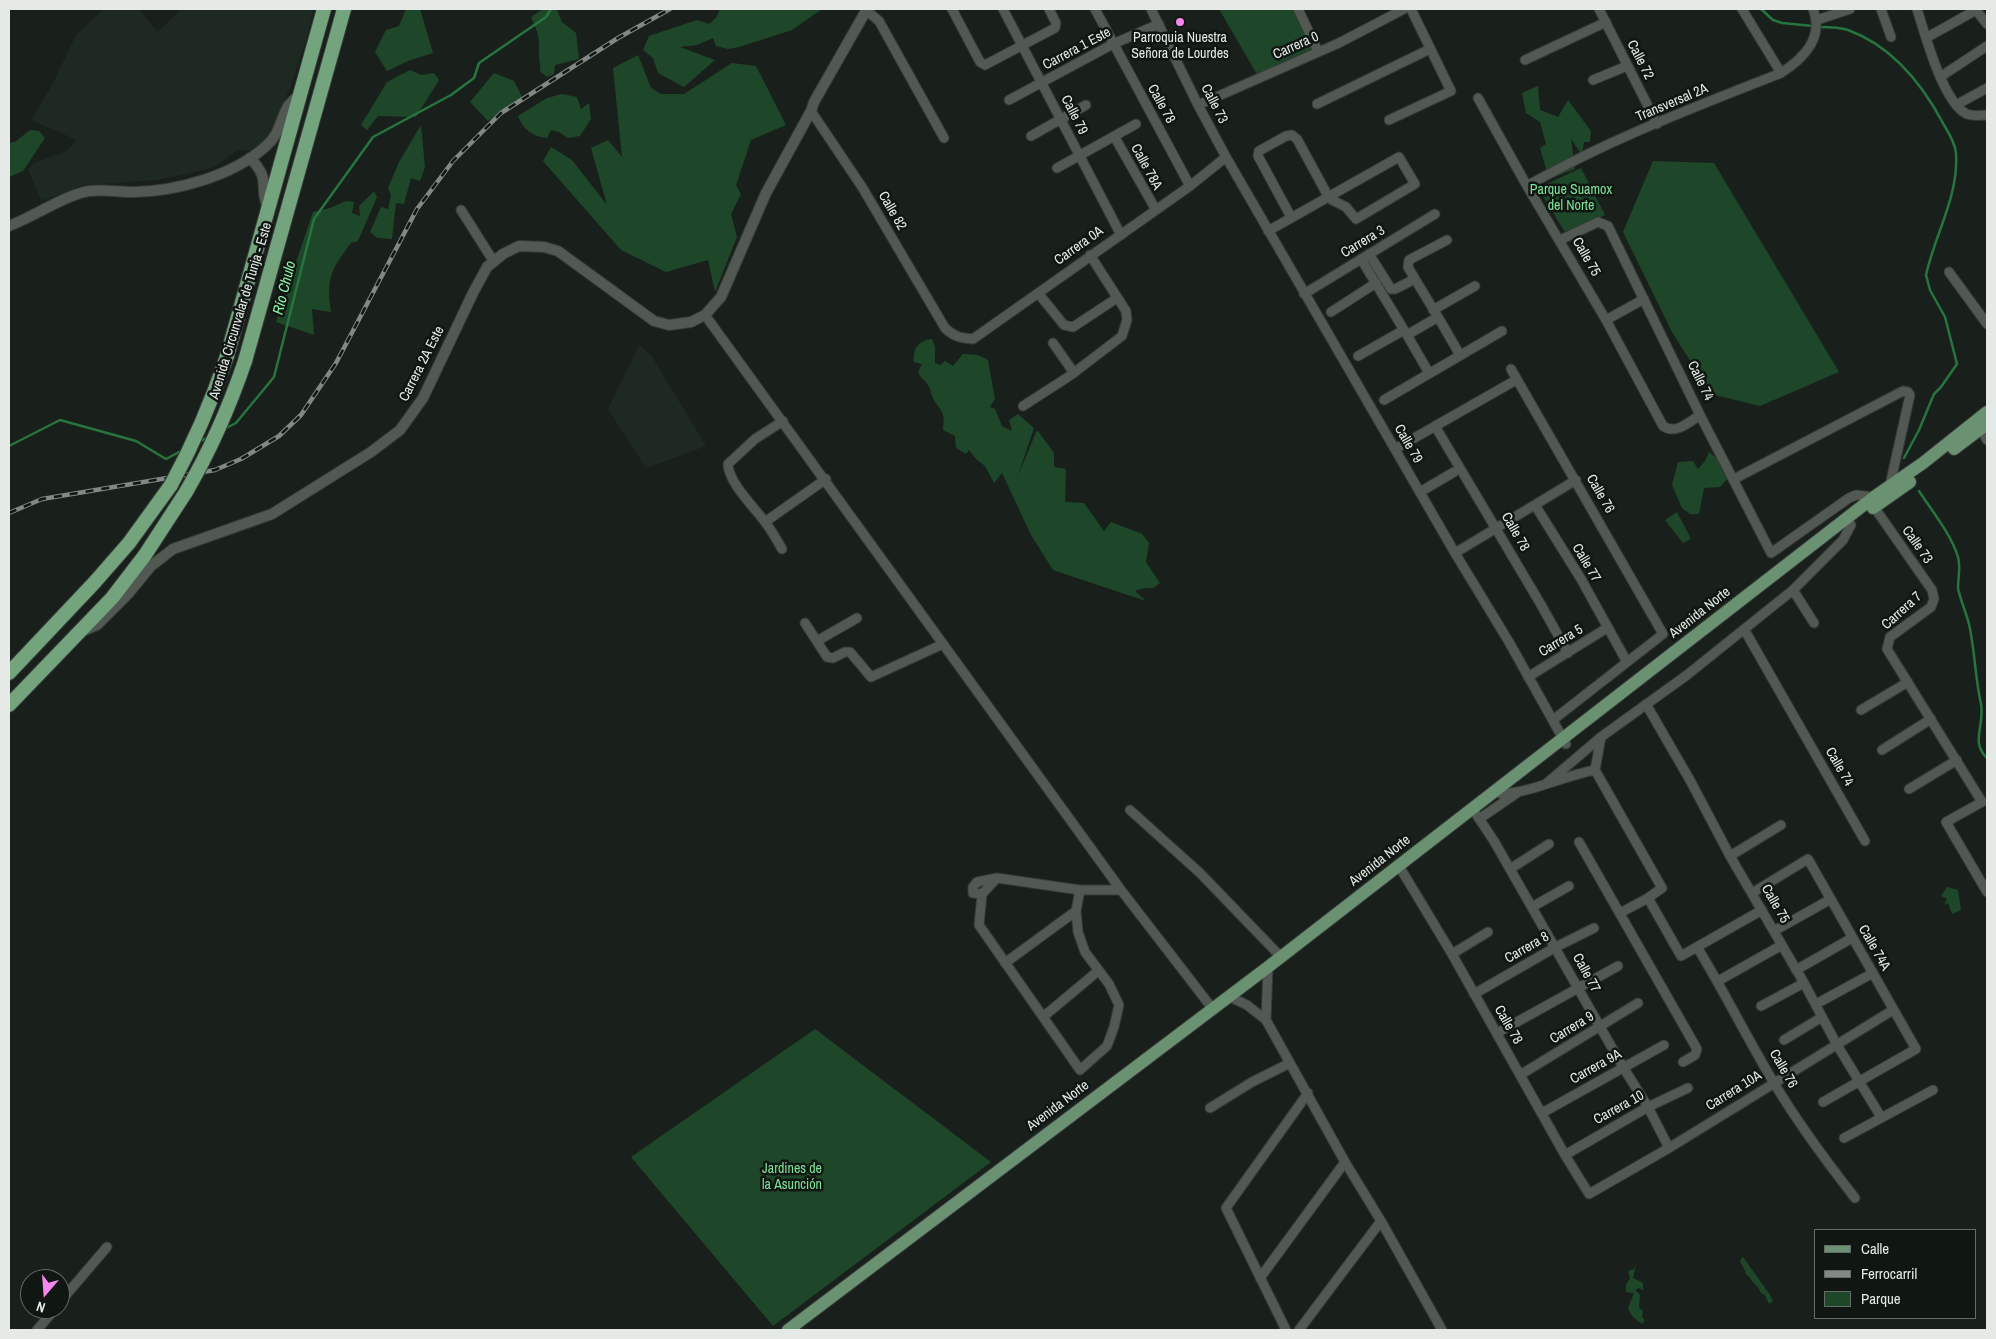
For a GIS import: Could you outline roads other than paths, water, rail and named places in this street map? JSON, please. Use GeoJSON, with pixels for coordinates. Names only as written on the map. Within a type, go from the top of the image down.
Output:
{"type":"FeatureCollection","features":[{"type":"Feature","properties":{"kind":"highway","name":"Avenida Circunvalar de Tunja - Este"},"geometry":{"type":"LineString","coordinates":[[9,673],[129,543],[171,485],[194,444],[227,356],[324,9]]}},
{"type":"Feature","properties":{"kind":"highway","name":"Avenida Circunvalar de Tunja - Este"},"geometry":{"type":"LineString","coordinates":[[9,705],[77,632],[112,598],[145,556],[186,492],[218,433],[230,406],[245,361],[344,9]]}},
{"type":"Feature","properties":{"kind":"main road","name":"Avenida Norte"},"geometry":{"type":"LineString","coordinates":[[799,1330],[1232,998],[1478,816],[1564,741],[1851,525],[1890,485],[1923,463],[1987,412]]}},
{"type":"Feature","properties":{"kind":"main road","name":"Avenida Norte"},"geometry":{"type":"LineString","coordinates":[[1268,972],[1281,957],[1874,502],[1985,431]]}},
{"type":"Feature","properties":{"kind":"main road","name":"Avenida Norte"},"geometry":{"type":"LineString","coordinates":[[788,1330],[1212,1008],[1232,998]]}},
{"type":"Feature","properties":{"kind":"street"},"geometry":{"type":"LineString","coordinates":[[944,138],[879,21],[866,9],[766,193],[721,297],[705,315],[826,479],[1121,890],[1212,1008]]}},
{"type":"Feature","properties":{"kind":"street"},"geometry":{"type":"LineString","coordinates":[[952,9],[980,62],[985,64],[1055,28],[1056,26],[1049,9]]}},
{"type":"Feature","properties":{"kind":"street","name":"Calle 79"},"geometry":{"type":"LineString","coordinates":[[1003,9],[1121,235]]}},
{"type":"Feature","properties":{"kind":"street","name":"Calle 78"},"geometry":{"type":"LineString","coordinates":[[1095,9],[1190,186]]}},
{"type":"Feature","properties":{"kind":"street","name":"Calle 73"},"geometry":{"type":"LineString","coordinates":[[1151,9],[1226,157]]}},
{"type":"Feature","properties":{"kind":"street","name":"Carrera 0"},"geometry":{"type":"LineString","coordinates":[[1198,105],[1339,43],[1404,9]]}},
{"type":"Feature","properties":{"kind":"street"},"geometry":{"type":"LineString","coordinates":[[1389,120],[1450,91],[1412,9]]}},
{"type":"Feature","properties":{"kind":"street","name":"Calle 72"},"geometry":{"type":"LineString","coordinates":[[1599,9],[1657,124]]}},
{"type":"Feature","properties":{"kind":"street"},"geometry":{"type":"LineString","coordinates":[[1742,9],[1781,73]]}},
{"type":"Feature","properties":{"kind":"street"},"geometry":{"type":"LineString","coordinates":[[1813,9],[1817,20],[1840,10],[1850,9]]}},
{"type":"Feature","properties":{"kind":"street"},"geometry":{"type":"LineString","coordinates":[[1881,9],[1891,37]]}},
{"type":"Feature","properties":{"kind":"street"},"geometry":{"type":"LineString","coordinates":[[1917,9],[1940,77],[1956,105],[1966,114],[1976,116],[1987,115]]}},
{"type":"Feature","properties":{"kind":"street"},"geometry":{"type":"LineString","coordinates":[[1302,10],[1318,51]]}},
{"type":"Feature","properties":{"kind":"street"},"geometry":{"type":"LineString","coordinates":[[1926,38],[1975,10],[1987,24]]}},
{"type":"Feature","properties":{"kind":"street","name":"Transversal 2A"},"geometry":{"type":"LineString","coordinates":[[1527,186],[1581,158],[1657,124],[1781,73],[1804,56],[1811,45],[1817,20]]}},
{"type":"Feature","properties":{"kind":"street"},"geometry":{"type":"LineString","coordinates":[[1525,60],[1606,22]]}},
{"type":"Feature","properties":{"kind":"street","name":"Carrera 1 Este"},"geometry":{"type":"LineString","coordinates":[[1009,100],[1113,44],[1159,24]]}},
{"type":"Feature","properties":{"kind":"street"},"geometry":{"type":"LineString","coordinates":[[1940,77],[1987,46]]}},
{"type":"Feature","properties":{"kind":"street"},"geometry":{"type":"LineString","coordinates":[[1317,104],[1430,49]]}},
{"type":"Feature","properties":{"kind":"street"},"geometry":{"type":"LineString","coordinates":[[1593,80],[1627,66]]}},
{"type":"Feature","properties":{"kind":"street"},"geometry":{"type":"LineString","coordinates":[[1956,105],[1987,88]]}},
{"type":"Feature","properties":{"kind":"street"},"geometry":{"type":"LineString","coordinates":[[9,226],[87,191],[133,192],[157,190],[183,186],[223,172],[266,147],[281,127],[287,106],[300,94]]}},
{"type":"Feature","properties":{"kind":"street","name":"Calle 75"},"geometry":{"type":"LineString","coordinates":[[1478,98],[1527,186],[1606,320],[1663,426],[1669,430],[1676,430],[1700,415]]}},
{"type":"Feature","properties":{"kind":"street"},"geometry":{"type":"LineString","coordinates":[[1031,136],[1086,105]]}},
{"type":"Feature","properties":{"kind":"street","name":"Calle 82"},"geometry":{"type":"LineString","coordinates":[[812,106],[945,328]]}},
{"type":"Feature","properties":{"kind":"street"},"geometry":{"type":"LineString","coordinates":[[1057,168],[1136,124]]}},
{"type":"Feature","properties":{"kind":"street"},"geometry":{"type":"LineString","coordinates":[[1268,231],[1291,217],[1328,196],[1398,157],[1415,184],[1356,219],[1346,207],[1328,196],[1297,139],[1292,135],[1286,136],[1259,151],[1258,156],[1291,217]]}},
{"type":"Feature","properties":{"kind":"street","name":"Calle 78A"},"geometry":{"type":"LineString","coordinates":[[1114,136],[1156,210]]}},
{"type":"Feature","properties":{"kind":"street","name":"Calle 79"},"geometry":{"type":"LineString","coordinates":[[1226,157],[1564,741]]}},
{"type":"Feature","properties":{"kind":"street","name":"Carrera 0A"},"geometry":{"type":"LineString","coordinates":[[945,328],[952,335],[973,339],[1190,186],[1226,157]]}},
{"type":"Feature","properties":{"kind":"street"},"geometry":{"type":"LineString","coordinates":[[250,158],[263,175],[265,183],[263,199],[268,210]]}},
{"type":"Feature","properties":{"kind":"street"},"geometry":{"type":"LineString","coordinates":[[461,210],[494,262]]}},
{"type":"Feature","properties":{"kind":"street","name":"Carrera 3"},"geometry":{"type":"LineString","coordinates":[[1304,294],[1435,214]]}},
{"type":"Feature","properties":{"kind":"street","name":"Calle 74"},"geometry":{"type":"LineString","coordinates":[[1560,240],[1598,222],[1608,226],[1700,415],[1771,553],[1849,498],[1856,496],[1874,502]]}},
{"type":"Feature","properties":{"kind":"street"},"geometry":{"type":"LineString","coordinates":[[1447,240],[1409,260],[1408,267],[1460,355]]}},
{"type":"Feature","properties":{"kind":"street","name":"Carrera 2A Este"},"geometry":{"type":"LineString","coordinates":[[77,632],[88,630],[97,625],[128,594],[151,566],[173,549],[272,514],[371,452],[400,430],[423,398],[487,267],[503,254],[519,246],[544,247],[558,251],[654,321],[669,325],[691,322],[705,315]]}},
{"type":"Feature","properties":{"kind":"street"},"geometry":{"type":"LineString","coordinates":[[1023,406],[1074,373],[1122,336],[1127,320],[1126,311],[1090,255]]}},
{"type":"Feature","properties":{"kind":"street"},"geometry":{"type":"LineString","coordinates":[[1365,257],[1391,289],[1415,279]]}},
{"type":"Feature","properties":{"kind":"street"},"geometry":{"type":"LineString","coordinates":[[1365,257],[1376,283],[1429,373]]}},
{"type":"Feature","properties":{"kind":"street"},"geometry":{"type":"LineString","coordinates":[[1949,272],[1987,324]]}},
{"type":"Feature","properties":{"kind":"street"},"geometry":{"type":"LineString","coordinates":[[1331,312],[1376,283]]}},
{"type":"Feature","properties":{"kind":"street"},"geometry":{"type":"LineString","coordinates":[[1358,356],[1406,332],[1474,286]]}},
{"type":"Feature","properties":{"kind":"street"},"geometry":{"type":"LineString","coordinates":[[1038,292],[1064,325],[1068,327],[1073,327],[1117,298]]}},
{"type":"Feature","properties":{"kind":"street"},"geometry":{"type":"LineString","coordinates":[[1606,320],[1644,299]]}},
{"type":"Feature","properties":{"kind":"street"},"geometry":{"type":"LineString","coordinates":[[1384,400],[1502,330]]}},
{"type":"Feature","properties":{"kind":"street"},"geometry":{"type":"LineString","coordinates":[[1053,343],[1074,373]]}},
{"type":"Feature","properties":{"kind":"street","name":"Calle 76"},"geometry":{"type":"LineString","coordinates":[[1511,370],[1663,634],[1627,662]]}},
{"type":"Feature","properties":{"kind":"street"},"geometry":{"type":"LineString","coordinates":[[1396,449],[1516,380]]}},
{"type":"Feature","properties":{"kind":"street"},"geometry":{"type":"LineString","coordinates":[[1734,479],[1903,391],[1908,392],[1910,395],[1890,485]]}},
{"type":"Feature","properties":{"kind":"street"},"geometry":{"type":"LineString","coordinates":[[782,549],[765,522],[755,511],[729,473],[728,464],[755,439],[783,421]]}},
{"type":"Feature","properties":{"kind":"street","name":"Calle 78"},"geometry":{"type":"LineString","coordinates":[[1435,426],[1568,653]]}},
{"type":"Feature","properties":{"kind":"street"},"geometry":{"type":"LineString","coordinates":[[1420,492],[1454,472]]}},
{"type":"Feature","properties":{"kind":"street"},"geometry":{"type":"LineString","coordinates":[[765,522],[826,479]]}},
{"type":"Feature","properties":{"kind":"street"},"geometry":{"type":"LineString","coordinates":[[1455,553],[1576,480]]}},
{"type":"Feature","properties":{"kind":"street","name":"Calle 73"},"geometry":{"type":"LineString","coordinates":[[1874,502],[1932,590],[1934,599]]}},
{"type":"Feature","properties":{"kind":"street","name":"Calle 77"},"geometry":{"type":"LineString","coordinates":[[1535,505],[1627,662]]}},
{"type":"Feature","properties":{"kind":"street"},"geometry":{"type":"LineString","coordinates":[[1547,783],[1601,738],[1687,675],[1792,590],[1843,540],[1851,525]]}},
{"type":"Feature","properties":{"kind":"street"},"geometry":{"type":"LineString","coordinates":[[1792,590],[1814,623]]}},
{"type":"Feature","properties":{"kind":"street","name":"Carrera 7"},"geometry":{"type":"LineString","coordinates":[[1908,682],[1888,649],[1890,636],[1931,607],[1934,599]]}},
{"type":"Feature","properties":{"kind":"street"},"geometry":{"type":"LineString","coordinates":[[817,641],[857,618]]}},
{"type":"Feature","properties":{"kind":"street"},"geometry":{"type":"LineString","coordinates":[[805,623],[828,658],[833,658],[845,652],[852,653],[871,677],[943,644]]}},
{"type":"Feature","properties":{"kind":"street","name":"Carrera 5"},"geometry":{"type":"LineString","coordinates":[[1528,677],[1607,628]]}},
{"type":"Feature","properties":{"kind":"street","name":"Calle 74"},"geometry":{"type":"LineString","coordinates":[[1744,628],[1865,841]]}},
{"type":"Feature","properties":{"kind":"street"},"geometry":{"type":"LineString","coordinates":[[1553,720],[1627,662]]}},
{"type":"Feature","properties":{"kind":"street"},"geometry":{"type":"LineString","coordinates":[[1861,710],[1908,682],[1982,802],[1946,822],[1987,892]]}},
{"type":"Feature","properties":{"kind":"street","name":"Calle 75"},"geometry":{"type":"LineString","coordinates":[[1646,704],[1691,782],[1730,856],[1816,1004],[1837,1045],[1881,1117]]}},
{"type":"Feature","properties":{"kind":"street"},"geometry":{"type":"LineString","coordinates":[[1882,750],[1931,719]]}},
{"type":"Feature","properties":{"kind":"street"},"geometry":{"type":"LineString","coordinates":[[1601,738],[1595,770],[1662,888],[1620,913]]}},
{"type":"Feature","properties":{"kind":"street"},"geometry":{"type":"LineString","coordinates":[[1909,789],[1957,760]]}},
{"type":"Feature","properties":{"kind":"street"},"geometry":{"type":"LineString","coordinates":[[1478,816],[1518,793],[1595,770]]}},
{"type":"Feature","properties":{"kind":"street"},"geometry":{"type":"LineString","coordinates":[[1501,794],[1518,793]]}},
{"type":"Feature","properties":{"kind":"street"},"geometry":{"type":"LineString","coordinates":[[1130,810],[1200,873],[1281,957]]}},
{"type":"Feature","properties":{"kind":"street","name":"Calle 77"},"geometry":{"type":"LineString","coordinates":[[1478,816],[1556,947],[1623,1067],[1648,1107],[1669,1148]]}},
{"type":"Feature","properties":{"kind":"street"},"geometry":{"type":"LineString","coordinates":[[1730,856],[1781,825]]}},
{"type":"Feature","properties":{"kind":"street"},"geometry":{"type":"LineString","coordinates":[[1579,842],[1697,1050],[1696,1055],[1683,1062]]}},
{"type":"Feature","properties":{"kind":"street"},"geometry":{"type":"LineString","coordinates":[[1510,869],[1549,844]]}},
{"type":"Feature","properties":{"kind":"street","name":"Calle 74A"},"geometry":{"type":"LineString","coordinates":[[1752,893],[1808,859],[1831,899],[1916,1049],[1859,1081]]}},
{"type":"Feature","properties":{"kind":"street","name":"Calle 78"},"geometry":{"type":"LineString","coordinates":[[1402,871],[1452,954],[1565,1155],[1589,1194]]}},
{"type":"Feature","properties":{"kind":"street"},"geometry":{"type":"LineString","coordinates":[[1080,890],[1076,912],[1078,932],[1085,952],[1109,984],[1119,1005],[1107,1046],[1080,1070],[979,926],[982,894],[997,878],[1080,890],[1121,890]]}},
{"type":"Feature","properties":{"kind":"street"},"geometry":{"type":"LineString","coordinates":[[1532,907],[1569,886]]}},
{"type":"Feature","properties":{"kind":"street"},"geometry":{"type":"LineString","coordinates":[[1648,898],[1681,956],[1762,910]]}},
{"type":"Feature","properties":{"kind":"street"},"geometry":{"type":"LineString","coordinates":[[1774,931],[1831,899]]}},
{"type":"Feature","properties":{"kind":"street"},"geometry":{"type":"LineString","coordinates":[[1005,963],[1076,912]]}},
{"type":"Feature","properties":{"kind":"street","name":"Carrera 8"},"geometry":{"type":"LineString","coordinates":[[1474,994],[1556,947],[1594,928]]}},
{"type":"Feature","properties":{"kind":"street"},"geometry":{"type":"LineString","coordinates":[[1452,954],[1488,932]]}},
{"type":"Feature","properties":{"kind":"street"},"geometry":{"type":"LineString","coordinates":[[1796,970],[1852,938]]}},
{"type":"Feature","properties":{"kind":"street"},"geometry":{"type":"LineString","coordinates":[[1718,981],[1782,945]]}},
{"type":"Feature","properties":{"kind":"street","name":"Calle 76"},"geometry":{"type":"LineString","coordinates":[[1697,947],[1718,981],[1774,1083],[1828,1164],[1855,1198]]}},
{"type":"Feature","properties":{"kind":"street"},"geometry":{"type":"LineString","coordinates":[[1497,1033],[1618,966]]}},
{"type":"Feature","properties":{"kind":"street"},"geometry":{"type":"LineString","coordinates":[[1043,1017],[1098,971]]}},
{"type":"Feature","properties":{"kind":"street"},"geometry":{"type":"LineString","coordinates":[[1266,1020],[1268,972]]}},
{"type":"Feature","properties":{"kind":"street"},"geometry":{"type":"LineString","coordinates":[[1816,1004],[1872,973]]}},
{"type":"Feature","properties":{"kind":"street"},"geometry":{"type":"LineString","coordinates":[[1761,1006],[1804,983]]}},
{"type":"Feature","properties":{"kind":"street"},"geometry":{"type":"LineString","coordinates":[[1232,998],[1248,1005],[1266,1020],[1442,1330]]}},
{"type":"Feature","properties":{"kind":"street","name":"Carrera 9"},"geometry":{"type":"LineString","coordinates":[[1520,1075],[1638,1003]]}},
{"type":"Feature","properties":{"kind":"street","name":"Carrera 10A"},"geometry":{"type":"LineString","coordinates":[[1589,1194],[1669,1148],[1893,1010]]}},
{"type":"Feature","properties":{"kind":"street"},"geometry":{"type":"LineString","coordinates":[[1784,1040],[1822,1017]]}},
{"type":"Feature","properties":{"kind":"street","name":"Carrera 9A"},"geometry":{"type":"LineString","coordinates":[[1542,1113],[1664,1045]]}},
{"type":"Feature","properties":{"kind":"street"},"geometry":{"type":"LineString","coordinates":[[1210,1108],[1252,1082],[1290,1062]]}},
{"type":"Feature","properties":{"kind":"street"},"geometry":{"type":"LineString","coordinates":[[1823,1102],[1859,1081]]}},
{"type":"Feature","properties":{"kind":"street","name":"Carrera 10"},"geometry":{"type":"LineString","coordinates":[[1565,1155],[1648,1107],[1688,1088]]}},
{"type":"Feature","properties":{"kind":"street"},"geometry":{"type":"LineString","coordinates":[[1844,1138],[1932,1090]]}},
{"type":"Feature","properties":{"kind":"street"},"geometry":{"type":"LineString","coordinates":[[1286,1330],[1226,1208],[1308,1093]]}},
{"type":"Feature","properties":{"kind":"street"},"geometry":{"type":"LineString","coordinates":[[1260,1278],[1345,1162]]}},
{"type":"Feature","properties":{"kind":"street"},"geometry":{"type":"LineString","coordinates":[[1299,1330],[1381,1221]]}},
{"type":"Feature","properties":{"kind":"street"},"geometry":{"type":"LineString","coordinates":[[70,1290],[107,1247]]}},
{"type":"Feature","properties":{"kind":"street"},"geometry":{"type":"LineString","coordinates":[[37,1330],[47,1319]]}},
{"type":"Feature","properties":{"kind":"street"},"geometry":{"type":"LineString","coordinates":[[47,1319],[47,1330]]}},
{"type":"Feature","properties":{"kind":"waterway","name":"Río Chulo"},"geometry":{"type":"LineString","coordinates":[[226,428],[236,423],[274,377],[314,219],[373,137],[451,95],[474,78],[479,63],[546,17],[551,9]]}},
{"type":"Feature","properties":{"kind":"waterway"},"geometry":{"type":"LineString","coordinates":[[1761,9],[1773,20],[1782,23],[1813,26]]}},
{"type":"Feature","properties":{"kind":"waterway"},"geometry":{"type":"LineString","coordinates":[[1818,27],[1848,30],[1864,37],[1879,46],[1905,68],[1936,110],[1950,135],[1956,153],[1954,184],[1926,275],[1930,290],[1945,317],[1957,364],[1934,394],[1919,430],[1904,458]]}},
{"type":"Feature","properties":{"kind":"waterway","name":"Río Chulo"},"geometry":{"type":"LineString","coordinates":[[9,446],[60,420],[136,441],[166,459],[183,450]]}},
{"type":"Feature","properties":{"kind":"waterway","name":"Río Chulo"},"geometry":{"type":"LineString","coordinates":[[199,442],[210,436]]}},
{"type":"Feature","properties":{"kind":"waterway"},"geometry":{"type":"LineString","coordinates":[[1919,491],[1946,531],[1958,557],[1958,588],[1971,634],[1982,712],[1979,746],[1987,758]]}},
{"type":"Feature","properties":{"kind":"railway"},"geometry":{"type":"LineString","coordinates":[[9,513],[42,499],[215,470],[241,459],[279,436],[301,415],[336,363],[417,209],[453,161],[501,113],[618,38],[670,9]]}},
{"type":"Feature","properties":{"kind":"place","name":"Parroquia Nuestra Señora de Lourdes"},"geometry":{"type":"Point","coordinates":[1180,22]}},
{"type":"Feature","properties":{"kind":"park label","name":"Parque Suamox del Norte"},"geometry":{"type":"Point","coordinates":[1571,198]}},
{"type":"Feature","properties":{"kind":"park label","name":"Jardines de la Asunción"},"geometry":{"type":"Point","coordinates":[792,1178]}}]}
